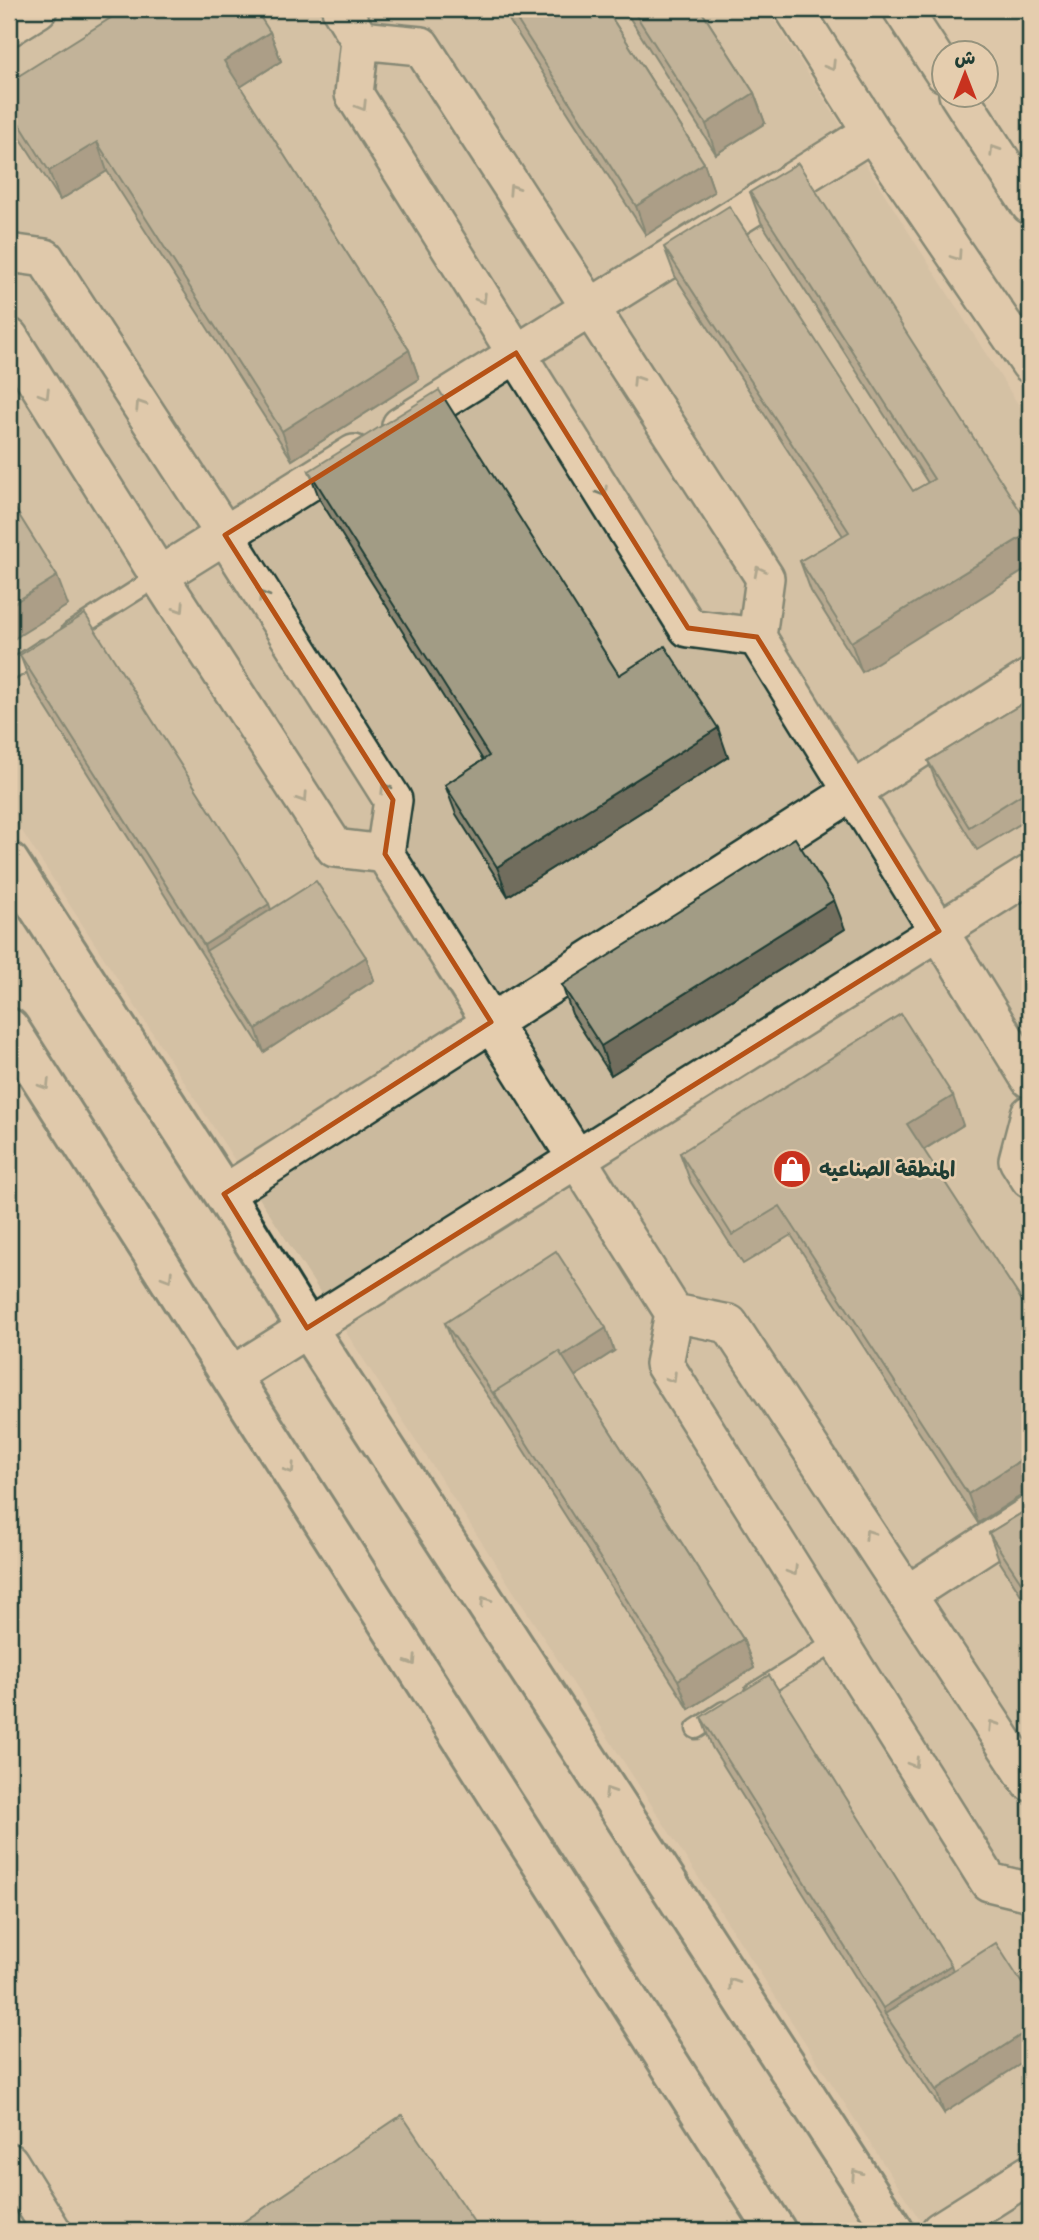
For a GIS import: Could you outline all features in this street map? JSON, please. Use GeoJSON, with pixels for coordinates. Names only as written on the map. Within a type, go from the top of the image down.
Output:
{"type":"FeatureCollection","features":[{"type":"Feature","properties":{"kind":"main road"},"geometry":{"type":"LineString","coordinates":[[9,862],[224,1194],[307,1328],[894,2231]]}},
{"type":"Feature","properties":{"kind":"main road"},"geometry":{"type":"LineString","coordinates":[[9,1028],[776,2231]]}},
{"type":"Feature","properties":{"kind":"street"},"geometry":{"type":"LineString","coordinates":[[9,27],[38,9]]}},
{"type":"Feature","properties":{"kind":"street"},"geometry":{"type":"LineString","coordinates":[[341,9],[360,40],[354,94],[688,628],[757,637]]}},
{"type":"Feature","properties":{"kind":"street"},"geometry":{"type":"LineString","coordinates":[[794,9],[872,132],[1030,364]]}},
{"type":"Feature","properties":{"kind":"street"},"geometry":{"type":"LineString","coordinates":[[902,9],[930,52]]}},
{"type":"Feature","properties":{"kind":"street"},"geometry":{"type":"LineString","coordinates":[[360,40],[421,46],[765,578],[757,637],[1030,1079]]}},
{"type":"Feature","properties":{"kind":"street"},"geometry":{"type":"LineString","coordinates":[[967,108],[1030,205]]}},
{"type":"Feature","properties":{"kind":"street"},"geometry":{"type":"LineString","coordinates":[[159,576],[872,132]]}},
{"type":"Feature","properties":{"kind":"street"},"geometry":{"type":"LineString","coordinates":[[9,253],[45,258],[393,800],[385,854],[674,1313],[663,1364],[989,1882],[1030,1892]]}},
{"type":"Feature","properties":{"kind":"street"},"geometry":{"type":"LineString","coordinates":[[9,337],[335,848],[385,854]]}},
{"type":"Feature","properties":{"kind":"street"},"geometry":{"type":"LineString","coordinates":[[224,1194],[1030,678]]}},
{"type":"Feature","properties":{"kind":"street"},"geometry":{"type":"LineString","coordinates":[[231,1376],[1030,874]]}},
{"type":"Feature","properties":{"kind":"street"},"geometry":{"type":"LineString","coordinates":[[1030,1114],[1018,1160],[1030,1179]]}},
{"type":"Feature","properties":{"kind":"street"},"geometry":{"type":"LineString","coordinates":[[674,1313],[729,1324],[1030,1782]]}},
{"type":"Feature","properties":{"kind":"street"},"geometry":{"type":"LineString","coordinates":[[908,1594],[1030,1515]]}},
{"type":"Feature","properties":{"kind":"street"},"geometry":{"type":"LineString","coordinates":[[9,2162],[52,2231]]}},
{"type":"Feature","properties":{"kind":"street"},"geometry":{"type":"LineString","coordinates":[[940,2231],[1030,2174]]}},
{"type":"Feature","properties":{"kind":"lane"},"geometry":{"type":"LineString","coordinates":[[12,670],[159,576]]}},
{"type":"Feature","properties":{"kind":"lane"},"geometry":{"type":"LineString","coordinates":[[696,1729],[837,1641]]}},
{"type":"Feature","properties":{"kind":"highlighted area"},"geometry":{"type":"Polygon","coordinates":[[[516,353],[688,628],[757,637],[939,931],[307,1328],[224,1194],[491,1022],[385,854],[393,800],[225,535],[516,353]]]}},
{"type":"Feature","properties":{"kind":"shaded area"},"geometry":{"type":"Polygon","coordinates":[[[9,9],[767,9],[1030,423],[1030,2231],[927,2231],[9,811],[9,9]]]}},
{"type":"Feature","properties":{"kind":"building"},"geometry":{"type":"Polygon","coordinates":[[[125,9],[255,9],[270,32],[224,61],[409,350],[282,431],[97,142],[49,171],[9,107],[9,82],[125,9]]]}},
{"type":"Feature","properties":{"kind":"building"},"geometry":{"type":"Polygon","coordinates":[[[510,9],[606,9],[704,163],[636,206],[510,9]]]}},
{"type":"Feature","properties":{"kind":"building"},"geometry":{"type":"Polygon","coordinates":[[[632,9],[700,9],[754,93],[706,124],[632,9]]]}},
{"type":"Feature","properties":{"kind":"building"},"geometry":{"type":"Polygon","coordinates":[[[798,163],[1030,526],[1030,532],[851,642],[800,561],[849,532],[664,247],[729,206],[913,491],[934,479],[750,192],[798,163]]]}},
{"type":"Feature","properties":{"kind":"building"},"geometry":{"type":"Polygon","coordinates":[[[439,390],[619,675],[665,646],[718,728],[497,867],[445,785],[489,756],[309,471],[439,390]]]}},
{"type":"Feature","properties":{"kind":"building"},"geometry":{"type":"Polygon","coordinates":[[[9,499],[57,576],[9,606],[9,499]]]}},
{"type":"Feature","properties":{"kind":"building"},"geometry":{"type":"Polygon","coordinates":[[[85,614],[269,904],[204,945],[20,655],[85,614]]]}},
{"type":"Feature","properties":{"kind":"building"},"geometry":{"type":"Polygon","coordinates":[[[1030,699],[1030,789],[969,827],[928,761],[1030,699]]]}},
{"type":"Feature","properties":{"kind":"building"},"geometry":{"type":"Polygon","coordinates":[[[795,838],[834,900],[601,1046],[562,985],[795,838]]]}},
{"type":"Feature","properties":{"kind":"building"},"geometry":{"type":"Polygon","coordinates":[[[316,881],[366,957],[256,1029],[206,951],[316,881]]]}},
{"type":"Feature","properties":{"kind":"building"},"geometry":{"type":"Polygon","coordinates":[[[901,1014],[953,1096],[907,1124],[1030,1313],[1030,1454],[968,1494],[780,1206],[732,1235],[680,1153],[901,1014]]]}},
{"type":"Feature","properties":{"kind":"building"},"geometry":{"type":"Polygon","coordinates":[[[556,1251],[606,1328],[562,1356],[559,1351],[494,1392],[496,1398],[445,1323],[556,1251]]]}},
{"type":"Feature","properties":{"kind":"building"},"geometry":{"type":"Polygon","coordinates":[[[559,1351],[743,1639],[678,1680],[494,1392],[559,1351]]]}},
{"type":"Feature","properties":{"kind":"building"},"geometry":{"type":"Polygon","coordinates":[[[1030,1508],[1030,1596],[989,1533],[1030,1508]]]}},
{"type":"Feature","properties":{"kind":"building"},"geometry":{"type":"Polygon","coordinates":[[[769,1675],[951,1965],[883,2008],[701,1717],[769,1675]]]}},
{"type":"Feature","properties":{"kind":"building"},"geometry":{"type":"Polygon","coordinates":[[[996,1943],[1030,1996],[1030,2029],[936,2090],[885,2014],[996,1943]]]}},
{"type":"Feature","properties":{"kind":"building"},"geometry":{"type":"Polygon","coordinates":[[[402,2115],[480,2231],[230,2231],[402,2115]]]}},
{"type":"Feature","properties":{"kind":"place","name":"المنطقة الصناعيه"},"geometry":{"type":"Point","coordinates":[792,1169]}}]}
